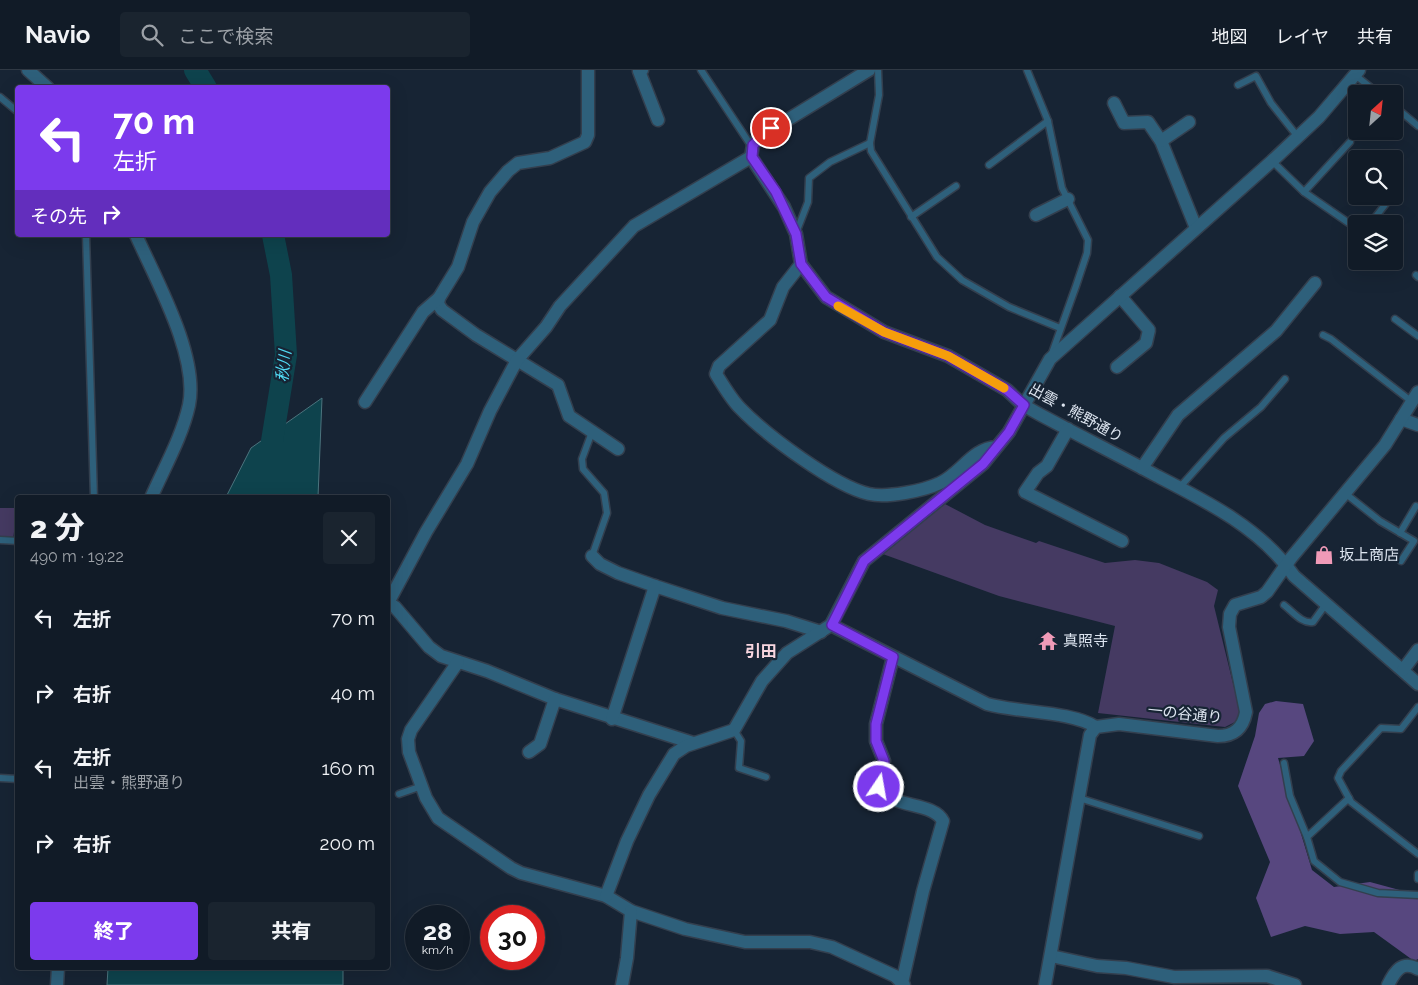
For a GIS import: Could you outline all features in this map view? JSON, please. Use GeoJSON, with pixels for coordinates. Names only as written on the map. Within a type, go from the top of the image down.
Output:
{"type":"FeatureCollection","features":[{"type":"Feature","properties":{"kind":"street"},"geometry":{"type":"LineString","coordinates":[[28,70],[45,85]]}},
{"type":"Feature","properties":{"kind":"street"},"geometry":{"type":"LineString","coordinates":[[365,402],[424,312],[439,298],[458,267],[473,222],[490,192],[508,171],[518,163],[550,158],[585,142],[588,135],[588,70]]}},
{"type":"Feature","properties":{"kind":"street"},"geometry":{"type":"LineString","coordinates":[[642,70],[639,71],[658,120]]}},
{"type":"Feature","properties":{"kind":"street"},"geometry":{"type":"LineString","coordinates":[[390,599],[416,549],[467,464],[496,398],[517,360],[546,327],[560,306],[634,226],[752,152],[758,138],[771,128],[870,70]]}},
{"type":"Feature","properties":{"kind":"street"},"geometry":{"type":"LineString","coordinates":[[606,896],[627,840],[649,795],[674,754],[693,743],[734,730],[762,681],[787,654],[826,628],[864,561],[983,464],[1009,432],[1050,358],[1272,162],[1319,117],[1357,72]]}},
{"type":"Feature","properties":{"kind":"street"},"geometry":{"type":"LineString","coordinates":[[1114,103],[1124,123],[1148,122],[1161,141],[1196,228]]}},
{"type":"Feature","properties":{"kind":"street"},"geometry":{"type":"LineString","coordinates":[[1161,141],[1189,122]]}},
{"type":"Feature","properties":{"kind":"street","name":"出雲・熊野通り"},"geometry":{"type":"LineString","coordinates":[[752,152],[776,192],[796,234],[801,264],[814,284],[837,306],[884,332],[948,356],[1007,390],[1024,405],[1213,506],[1266,544],[1287,565],[1294,576],[1418,684]]}},
{"type":"Feature","properties":{"kind":"street"},"geometry":{"type":"LineString","coordinates":[[1036,215],[1068,199]]}},
{"type":"Feature","properties":{"kind":"street"},"geometry":{"type":"LineString","coordinates":[[137,237],[174,320],[189,370],[191,385],[184,419],[152,495]]}},
{"type":"Feature","properties":{"kind":"street"},"geometry":{"type":"LineString","coordinates":[[801,264],[784,287],[770,320],[719,366],[716,374],[739,408],[797,455],[844,484],[870,494],[896,494],[940,483],[987,448],[996,447]]}},
{"type":"Feature","properties":{"kind":"street"},"geometry":{"type":"LineString","coordinates":[[1142,468],[1178,415],[1276,331],[1315,283]]}},
{"type":"Feature","properties":{"kind":"street"},"geometry":{"type":"LineString","coordinates":[[1117,368],[1146,343],[1149,330],[1120,296]]}},
{"type":"Feature","properties":{"kind":"street"},"geometry":{"type":"LineString","coordinates":[[439,298],[438,304],[442,310],[476,335],[558,385],[569,416],[618,449]]}},
{"type":"Feature","properties":{"kind":"street","name":"一の谷通り"},"geometry":{"type":"LineString","coordinates":[[1096,727],[1119,724],[1218,736],[1226,736],[1236,731],[1244,722],[1246,712],[1229,627],[1230,614],[1235,605],[1261,597],[1267,592],[1385,446],[1414,396]]}},
{"type":"Feature","properties":{"kind":"street"},"geometry":{"type":"LineString","coordinates":[[1401,419],[1418,425]]}},
{"type":"Feature","properties":{"kind":"street"},"geometry":{"type":"LineString","coordinates":[[1068,429],[1047,466],[1038,473],[1025,492],[1122,541]]}},
{"type":"Feature","properties":{"kind":"street"},"geometry":{"type":"LineString","coordinates":[[592,556],[600,564],[618,573],[722,608],[826,628],[893,657],[987,704],[1008,710],[1084,720],[1096,727],[1088,741],[1080,798],[1045,985]]}},
{"type":"Feature","properties":{"kind":"street"},"geometry":{"type":"LineString","coordinates":[[612,719],[655,586]]}},
{"type":"Feature","properties":{"kind":"street"},"geometry":{"type":"LineString","coordinates":[[390,605],[400,613],[429,647],[441,656],[488,671],[555,699],[612,719],[693,743]]}},
{"type":"Feature","properties":{"kind":"street"},"geometry":{"type":"LineString","coordinates":[[1403,670],[1418,650]]}},
{"type":"Feature","properties":{"kind":"street"},"geometry":{"type":"LineString","coordinates":[[893,657],[876,724],[876,741],[884,761],[879,787],[888,797],[934,813],[944,821],[923,891],[903,984]]}},
{"type":"Feature","properties":{"kind":"street"},"geometry":{"type":"LineString","coordinates":[[458,662],[416,723],[408,739],[410,752],[430,808],[438,818],[511,868],[606,896],[631,911],[685,929],[745,942],[810,942],[832,947],[896,976],[903,984]]}},
{"type":"Feature","properties":{"kind":"street"},"geometry":{"type":"LineString","coordinates":[[529,752],[540,744],[555,699]]}},
{"type":"Feature","properties":{"kind":"street"},"geometry":{"type":"LineString","coordinates":[[622,985],[627,958],[631,911]]}},
{"type":"Feature","properties":{"kind":"street"},"geometry":{"type":"LineString","coordinates":[[1051,956],[1097,966],[1126,968],[1174,977],[1267,976],[1295,985]]}},
{"type":"Feature","properties":{"kind":"street"},"geometry":{"type":"LineString","coordinates":[[1388,985],[1399,967],[1407,964],[1418,968]]}},
{"type":"Feature","properties":{"kind":"street"},"geometry":{"type":"LineString","coordinates":[[57,985],[58,970]]}},
{"type":"Feature","properties":{"kind":"lane"},"geometry":{"type":"LineString","coordinates":[[701,70],[752,152]]}},
{"type":"Feature","properties":{"kind":"lane"},"geometry":{"type":"LineString","coordinates":[[878,70],[878,108],[870,143],[871,151],[938,257],[962,280],[1009,307],[1060,328]]}},
{"type":"Feature","properties":{"kind":"lane"},"geometry":{"type":"LineString","coordinates":[[1027,70],[1048,121],[1062,188],[1088,240],[1076,286],[1050,358]]}},
{"type":"Feature","properties":{"kind":"lane"},"geometry":{"type":"LineString","coordinates":[[1357,72],[1370,85]]}},
{"type":"Feature","properties":{"kind":"lane"},"geometry":{"type":"LineString","coordinates":[[1238,85],[1255,73],[1271,103],[1298,137]]}},
{"type":"Feature","properties":{"kind":"lane"},"geometry":{"type":"LineString","coordinates":[[0,97],[15,110]]}},
{"type":"Feature","properties":{"kind":"lane"},"geometry":{"type":"LineString","coordinates":[[1403,114],[1418,126]]}},
{"type":"Feature","properties":{"kind":"lane"},"geometry":{"type":"LineString","coordinates":[[989,165],[1048,121]]}},
{"type":"Feature","properties":{"kind":"lane"},"geometry":{"type":"LineString","coordinates":[[1304,192],[1350,142]]}},
{"type":"Feature","properties":{"kind":"lane"},"geometry":{"type":"LineString","coordinates":[[796,234],[808,202],[810,178],[830,162],[870,143]]}},
{"type":"Feature","properties":{"kind":"lane"},"geometry":{"type":"LineString","coordinates":[[1272,162],[1304,192],[1348,222]]}},
{"type":"Feature","properties":{"kind":"lane"},"geometry":{"type":"LineString","coordinates":[[911,216],[956,186]]}},
{"type":"Feature","properties":{"kind":"lane"},"geometry":{"type":"LineString","coordinates":[[1377,215],[1385,205]]}},
{"type":"Feature","properties":{"kind":"lane"},"geometry":{"type":"LineString","coordinates":[[86,237],[94,495]]}},
{"type":"Feature","properties":{"kind":"lane"},"geometry":{"type":"LineString","coordinates":[[1395,319],[1418,336]]}},
{"type":"Feature","properties":{"kind":"lane"},"geometry":{"type":"LineString","coordinates":[[1323,335],[1331,338],[1414,396]]}},
{"type":"Feature","properties":{"kind":"lane"},"geometry":{"type":"LineString","coordinates":[[1180,488],[1224,438],[1261,407],[1285,379]]}},
{"type":"Feature","properties":{"kind":"lane"},"geometry":{"type":"LineString","coordinates":[[592,432],[582,459],[583,469],[604,493],[607,512],[592,556]]}},
{"type":"Feature","properties":{"kind":"lane"},"geometry":{"type":"LineString","coordinates":[[1346,494],[1380,521],[1414,541],[1402,561]]}},
{"type":"Feature","properties":{"kind":"lane"},"geometry":{"type":"LineString","coordinates":[[1400,533],[1416,506]]}},
{"type":"Feature","properties":{"kind":"lane"},"geometry":{"type":"LineString","coordinates":[[0,540],[15,541]]}},
{"type":"Feature","properties":{"kind":"lane"},"geometry":{"type":"LineString","coordinates":[[1284,605],[1302,620],[1310,623],[1313,622],[1326,604]]}},
{"type":"Feature","properties":{"kind":"lane"},"geometry":{"type":"LineString","coordinates":[[1418,706],[1402,730],[1381,728],[1341,771],[1338,778],[1351,802],[1388,829],[1397,840],[1418,854]]}},
{"type":"Feature","properties":{"kind":"lane"},"geometry":{"type":"LineString","coordinates":[[734,730],[741,741],[739,768],[766,777]]}},
{"type":"Feature","properties":{"kind":"lane"},"geometry":{"type":"LineString","coordinates":[[1284,763],[1290,796],[1307,837],[1314,861],[1340,882],[1378,893],[1418,895]]}},
{"type":"Feature","properties":{"kind":"lane"},"geometry":{"type":"LineString","coordinates":[[0,778],[15,779]]}},
{"type":"Feature","properties":{"kind":"lane"},"geometry":{"type":"LineString","coordinates":[[399,794],[422,786]]}},
{"type":"Feature","properties":{"kind":"lane"},"geometry":{"type":"LineString","coordinates":[[1080,798],[1199,836]]}},
{"type":"Feature","properties":{"kind":"lane"},"geometry":{"type":"LineString","coordinates":[[1307,837],[1349,798]]}},
{"type":"Feature","properties":{"kind":"lane"},"geometry":{"type":"LineString","coordinates":[[1418,874],[1418,879]]}},
{"type":"Feature","properties":{"kind":"shaded area"},"geometry":{"type":"Polygon","coordinates":[[[322,398],[318,495],[227,495],[251,448],[322,398]]]}},
{"type":"Feature","properties":{"kind":"shaded area"},"geometry":{"type":"Polygon","coordinates":[[[945,504],[985,525],[1036,543],[1039,541],[1105,563],[1135,560],[1159,563],[1207,582],[1218,590],[1214,606],[1240,712],[1237,721],[1225,727],[1098,713],[1115,626],[999,596],[880,553],[945,504]]]}},
{"type":"Feature","properties":{"kind":"shaded area"},"geometry":{"type":"Polygon","coordinates":[[[0,508],[15,508],[13,540],[0,540],[0,508]]]}},
{"type":"Feature","properties":{"kind":"shaded area"},"geometry":{"type":"Polygon","coordinates":[[[1276,701],[1303,704],[1314,741],[1304,756],[1278,758],[1312,870],[1334,887],[1370,882],[1418,895],[1418,959],[1414,961],[1374,932],[1340,934],[1305,926],[1271,937],[1256,898],[1270,862],[1238,786],[1255,736],[1259,713],[1265,704],[1276,701]]]}},
{"type":"Feature","properties":{"kind":"shaded area"},"geometry":{"type":"Polygon","coordinates":[[[108,970],[343,970],[343,985],[107,985],[108,970]]]}},
{"type":"Feature","properties":{"kind":"waterway","name":"秋川"},"geometry":{"type":"LineString","coordinates":[[195,70],[204,85]]}},
{"type":"Feature","properties":{"kind":"waterway","name":"秋川"},"geometry":{"type":"LineString","coordinates":[[272,495],[272,441],[286,355],[281,275],[273,237]]}},
{"type":"Feature","properties":{"kind":"slow traffic"},"geometry":{"type":"LineString","coordinates":[[838,306],[884,332],[948,356],[1004,388]]}},
{"type":"Feature","properties":{"kind":"place","name":"坂上商店"},"geometry":{"type":"Point","coordinates":[1324,555]}},
{"type":"Feature","properties":{"kind":"place","name":"真照寺"},"geometry":{"type":"Point","coordinates":[1048,641]}},
{"type":"Feature","properties":{"kind":"district","name":"引田"},"geometry":{"type":"Point","coordinates":[761,651]}},
{"type":"Feature","properties":{"kind":"route"},"geometry":{"type":"LineString","coordinates":[[771,128],[758,138],[753,145],[752,157],[784,207],[796,234],[801,264],[814,284],[837,306],[884,332],[948,356],[1007,390],[1024,405],[1009,432],[983,464],[870,554],[864,561],[832,625],[893,657],[875,732],[876,741],[884,761],[879,787]]}}]}
